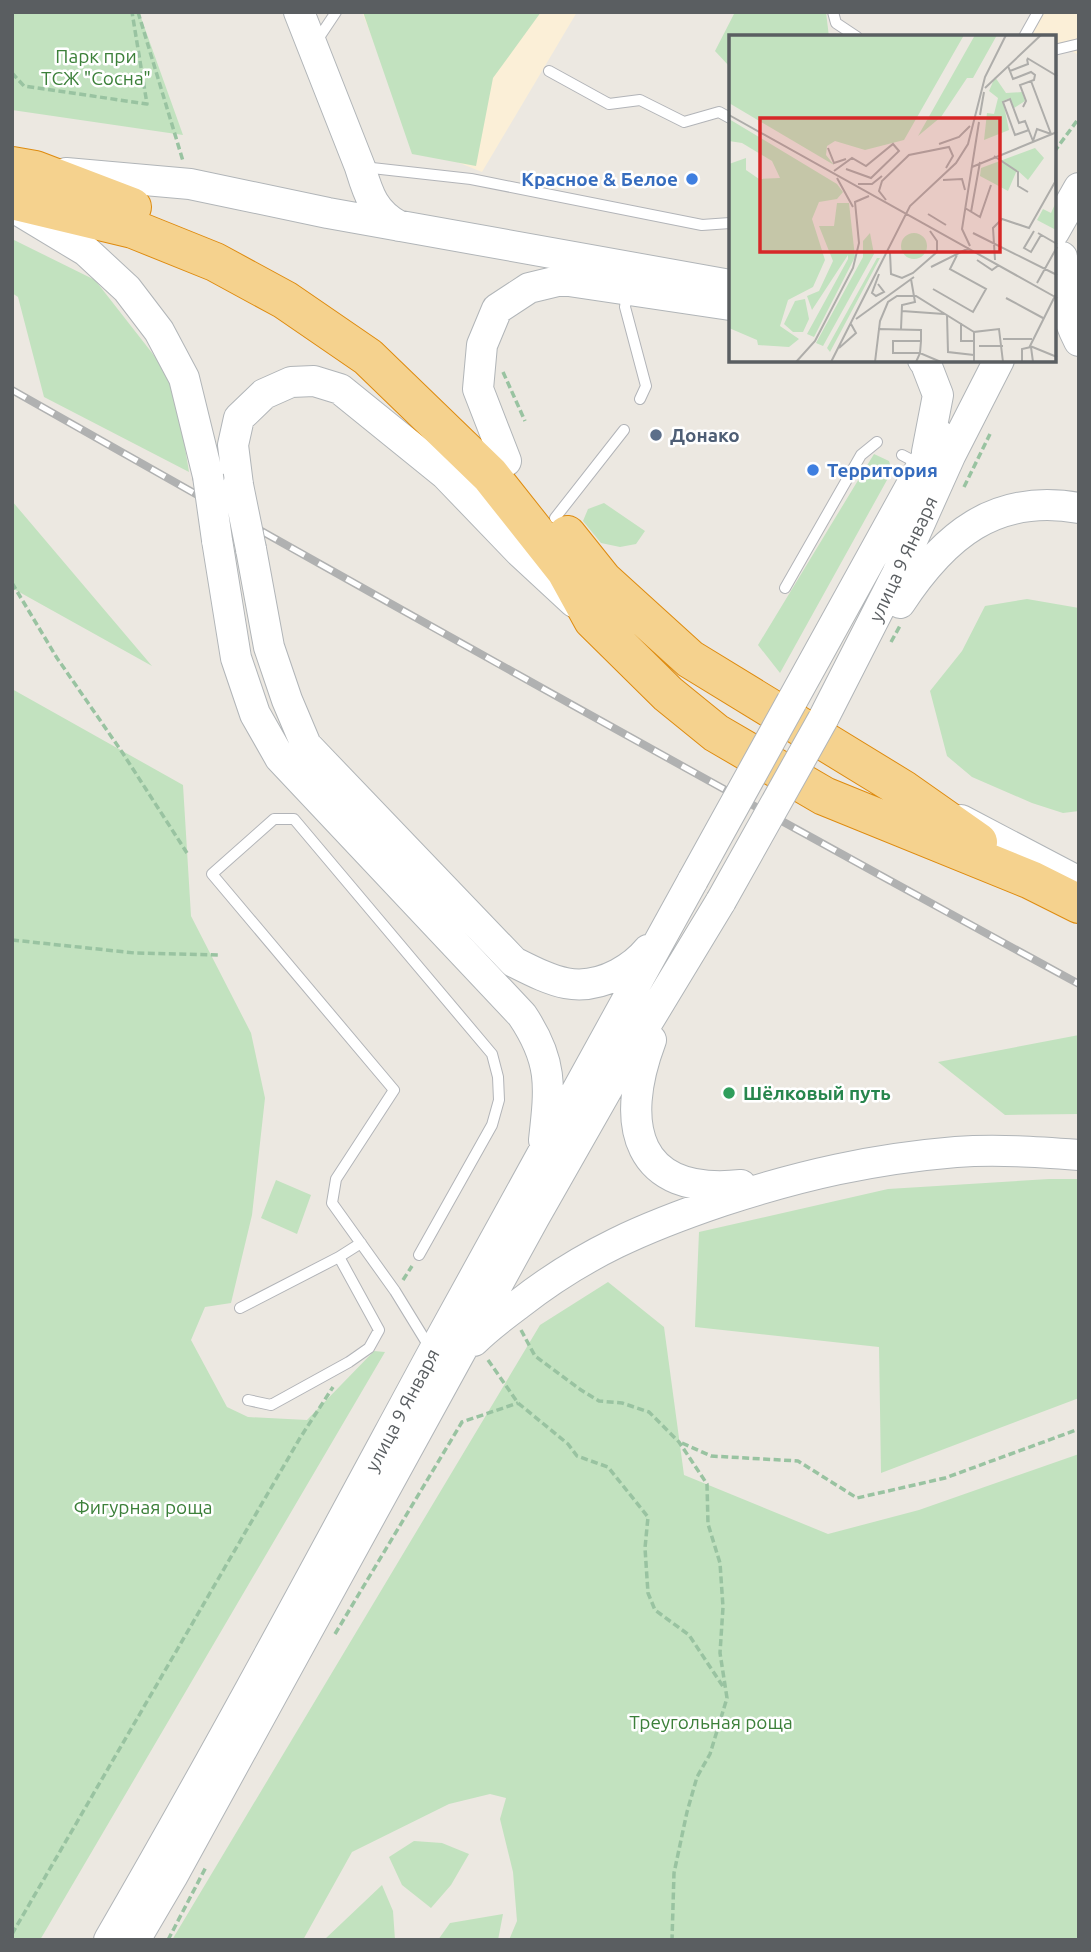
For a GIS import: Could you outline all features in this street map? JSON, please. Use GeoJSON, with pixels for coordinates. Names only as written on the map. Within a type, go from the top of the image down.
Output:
{"type":"FeatureCollection","features":[{"type":"Feature","properties":{"kind":"highway"},"geometry":{"type":"LineString","coordinates":[[20,179],[215,262],[285,300],[368,357],[490,475],[566,571],[593,620],[668,694],[716,733],[824,796],[1031,880],[1079,904]]}},
{"type":"Feature","properties":{"kind":"highway"},"geometry":{"type":"LineString","coordinates":[[20,179],[209,238],[293,281],[380,337],[506,461],[603,580],[690,659],[904,790],[1031,880]]}},
{"type":"Feature","properties":{"kind":"main road"},"geometry":{"type":"LineString","coordinates":[[299,12],[367,191],[384,218],[399,226]]}},
{"type":"Feature","properties":{"kind":"main road"},"geometry":{"type":"LineString","coordinates":[[328,213],[351,188],[360,167]]}},
{"type":"Feature","properties":{"kind":"main road"},"geometry":{"type":"LineString","coordinates":[[20,179],[190,184],[328,213],[729,285]]}},
{"type":"Feature","properties":{"kind":"main road"},"geometry":{"type":"LineString","coordinates":[[1079,188],[1061,259],[1062,290],[1068,318],[1079,341]]}},
{"type":"Feature","properties":{"kind":"main road"},"geometry":{"type":"LineString","coordinates":[[12,207],[86,251],[127,289],[159,331],[184,378],[208,476],[236,658],[255,714],[280,758],[522,1015],[539,1039],[547,1065],[548,1102],[542,1157]]}},
{"type":"Feature","properties":{"kind":"main road"},"geometry":{"type":"LineString","coordinates":[[1061,259],[1079,225]]}},
{"type":"Feature","properties":{"kind":"main road"},"geometry":{"type":"LineString","coordinates":[[506,461],[478,389],[482,345],[496,309],[528,288],[562,280],[729,305]]}},
{"type":"Feature","properties":{"kind":"main road"},"geometry":{"type":"LineString","coordinates":[[913,461],[938,395],[924,362]]}},
{"type":"Feature","properties":{"kind":"main road","name":"улица 9 Января"},"geometry":{"type":"LineString","coordinates":[[135,1940],[304,1638],[542,1157],[792,701],[913,461],[976,362]]}},
{"type":"Feature","properties":{"kind":"main road","name":"улица 9 Января"},"geometry":{"type":"LineString","coordinates":[[109,1940],[292,1616],[443,1357],[673,982],[830,707],[998,362]]}},
{"type":"Feature","properties":{"kind":"main road"},"geometry":{"type":"LineString","coordinates":[[593,620],[520,552],[445,474],[340,389],[314,381],[291,382],[264,394],[239,418],[233,445],[238,485],[269,647],[306,745],[514,962],[548,979],[571,985],[601,983],[637,964],[667,929]]}},
{"type":"Feature","properties":{"kind":"main road"},"geometry":{"type":"LineString","coordinates":[[830,707],[859,674],[922,570],[941,550],[1002,511],[1032,505],[1079,508]]}},
{"type":"Feature","properties":{"kind":"main road"},"geometry":{"type":"LineString","coordinates":[[904,790],[1079,882]]}},
{"type":"Feature","properties":{"kind":"main road"},"geometry":{"type":"LineString","coordinates":[[673,982],[648,1045],[637,1084],[635,1120],[639,1135],[654,1162],[687,1184],[713,1188],[862,1163],[958,1152],[1025,1151],[1079,1155]]}},
{"type":"Feature","properties":{"kind":"main road"},"geometry":{"type":"LineString","coordinates":[[443,1357],[569,1268],[609,1244],[707,1206],[817,1172]]}},
{"type":"Feature","properties":{"kind":"lane"},"geometry":{"type":"LineString","coordinates":[[313,48],[336,12]]}},
{"type":"Feature","properties":{"kind":"lane"},"geometry":{"type":"LineString","coordinates":[[833,12],[836,23],[854,35]]}},
{"type":"Feature","properties":{"kind":"lane"},"geometry":{"type":"LineString","coordinates":[[1025,35],[1038,12]]}},
{"type":"Feature","properties":{"kind":"lane"},"geometry":{"type":"LineString","coordinates":[[1056,50],[1079,44]]}},
{"type":"Feature","properties":{"kind":"lane"},"geometry":{"type":"LineString","coordinates":[[549,71],[608,104],[640,100],[684,122],[719,112],[729,117]]}},
{"type":"Feature","properties":{"kind":"lane"},"geometry":{"type":"LineString","coordinates":[[360,167],[471,179],[702,225],[729,223]]}},
{"type":"Feature","properties":{"kind":"lane"},"geometry":{"type":"LineString","coordinates":[[628,290],[625,307],[646,386],[640,399]]}},
{"type":"Feature","properties":{"kind":"lane"},"geometry":{"type":"LineString","coordinates":[[555,518],[624,430]]}},
{"type":"Feature","properties":{"kind":"lane"},"geometry":{"type":"LineString","coordinates":[[785,588],[861,455],[877,442]]}},
{"type":"Feature","properties":{"kind":"lane"},"geometry":{"type":"LineString","coordinates":[[419,1255],[492,1125],[499,1100],[498,1077],[492,1054],[295,820],[274,820],[212,874],[394,1090],[336,1179],[332,1203],[443,1357]]}},
{"type":"Feature","properties":{"kind":"lane"},"geometry":{"type":"LineString","coordinates":[[240,1308],[361,1243]]}},
{"type":"Feature","properties":{"kind":"lane"},"geometry":{"type":"LineString","coordinates":[[248,1400],[271,1405],[369,1348],[379,1330],[339,1257]]}},
{"type":"Feature","properties":{"kind":"path"},"geometry":{"type":"LineString","coordinates":[[12,73],[24,86],[147,104],[132,12]]}},
{"type":"Feature","properties":{"kind":"path"},"geometry":{"type":"LineString","coordinates":[[138,12],[190,184]]}},
{"type":"Feature","properties":{"kind":"path"},"geometry":{"type":"LineString","coordinates":[[1056,149],[1079,118]]}},
{"type":"Feature","properties":{"kind":"path"},"geometry":{"type":"LineString","coordinates":[[12,583],[57,659],[122,752],[187,853]]}},
{"type":"Feature","properties":{"kind":"path"},"geometry":{"type":"LineString","coordinates":[[12,940],[135,953],[219,955]]}},
{"type":"Feature","properties":{"kind":"path"},"geometry":{"type":"LineString","coordinates":[[395,1291],[419,1255]]}},
{"type":"Feature","properties":{"kind":"path"},"geometry":{"type":"LineString","coordinates":[[516,1320],[535,1356],[599,1401],[622,1402],[649,1412],[679,1442],[707,1484],[708,1524],[720,1563],[723,1607],[720,1653],[727,1698],[710,1754],[697,1777],[687,1812],[674,1873],[672,1940]]}},
{"type":"Feature","properties":{"kind":"path"},"geometry":{"type":"LineString","coordinates":[[483,1352],[518,1402],[568,1444],[577,1456],[608,1467],[634,1497],[648,1517],[645,1548],[648,1592],[655,1610],[689,1635],[726,1691]]}},
{"type":"Feature","properties":{"kind":"path"},"geometry":{"type":"LineString","coordinates":[[12,1934],[300,1438],[349,1362]]}},
{"type":"Feature","properties":{"kind":"path"},"geometry":{"type":"LineString","coordinates":[[329,1643],[463,1422],[518,1402]]}},
{"type":"Feature","properties":{"kind":"path"},"geometry":{"type":"LineString","coordinates":[[679,1442],[711,1456],[798,1461],[858,1498],[945,1478],[1079,1429]]}},
{"type":"Feature","properties":{"kind":"path"},"geometry":{"type":"LineString","coordinates":[[168,1940],[210,1861]]}},
{"type":"Feature","properties":{"kind":"shaded area"},"geometry":{"type":"Polygon","coordinates":[[[362,12],[577,12],[482,172],[415,145],[362,12]]]}},
{"type":"Feature","properties":{"kind":"shaded area"},"geometry":{"type":"Polygon","coordinates":[[[1040,12],[1079,12],[1079,55],[1056,44],[1056,35],[1037,35],[1030,31],[1040,12]]]}},
{"type":"Feature","properties":{"kind":"green space","name":"Парк при ТСЖ \"Сосна\""},"geometry":{"type":"Polygon","coordinates":[[[12,12],[139,12],[183,135],[12,110],[12,12]]]}},
{"type":"Feature","properties":{"kind":"green space"},"geometry":{"type":"Polygon","coordinates":[[[363,12],[541,12],[493,78],[476,166],[412,154],[363,12]]]}},
{"type":"Feature","properties":{"kind":"green space"},"geometry":{"type":"Polygon","coordinates":[[[735,12],[826,12],[829,35],[729,35],[729,66],[715,51],[735,12]]]}},
{"type":"Feature","properties":{"kind":"green space"},"geometry":{"type":"Polygon","coordinates":[[[12,239],[95,280],[174,381],[189,472],[44,397],[18,297],[12,293],[12,239]]]}},
{"type":"Feature","properties":{"kind":"green space"},"geometry":{"type":"Polygon","coordinates":[[[874,454],[889,461],[892,471],[780,673],[758,645],[874,454]]]}},
{"type":"Feature","properties":{"kind":"green space"},"geometry":{"type":"Polygon","coordinates":[[[12,501],[152,666],[12,588],[12,501]]]}},
{"type":"Feature","properties":{"kind":"green space"},"geometry":{"type":"Polygon","coordinates":[[[604,503],[645,531],[636,544],[620,547],[601,543],[583,521],[588,509],[604,503]]]}},
{"type":"Feature","properties":{"kind":"green space"},"geometry":{"type":"Polygon","coordinates":[[[1027,599],[1079,608],[1079,811],[1063,813],[1032,803],[972,777],[947,756],[930,691],[962,651],[985,606],[1027,599]]]}},
{"type":"Feature","properties":{"kind":"green space","name":"Фигурная роща"},"geometry":{"type":"Polygon","coordinates":[[[12,689],[183,785],[191,916],[251,1033],[265,1098],[252,1215],[231,1303],[205,1307],[191,1340],[227,1407],[248,1417],[307,1420],[374,1351],[385,1352],[40,1940],[12,1940],[12,689]]]}},
{"type":"Feature","properties":{"kind":"green space"},"geometry":{"type":"Polygon","coordinates":[[[1079,1035],[1079,1114],[1005,1115],[938,1062],[1079,1035]]]}},
{"type":"Feature","properties":{"kind":"green space"},"geometry":{"type":"Polygon","coordinates":[[[1079,1179],[1079,1398],[881,1473],[879,1347],[695,1327],[699,1232],[888,1189],[1079,1179]]]}},
{"type":"Feature","properties":{"kind":"green space"},"geometry":{"type":"Polygon","coordinates":[[[276,1180],[311,1195],[297,1234],[261,1218],[276,1180]]]}},
{"type":"Feature","properties":{"kind":"green space","name":"Треугольная роща"},"geometry":{"type":"Polygon","coordinates":[[[608,1282],[664,1327],[684,1475],[828,1534],[919,1510],[1079,1454],[1079,1940],[509,1940],[517,1921],[513,1872],[500,1819],[506,1798],[490,1794],[449,1804],[352,1852],[303,1940],[172,1940],[540,1325],[608,1282]]]}},
{"type":"Feature","properties":{"kind":"green space"},"geometry":{"type":"Polygon","coordinates":[[[414,1841],[442,1843],[469,1854],[451,1885],[431,1908],[402,1885],[389,1857],[414,1841]]]}},
{"type":"Feature","properties":{"kind":"green space"},"geometry":{"type":"Polygon","coordinates":[[[382,1885],[393,1911],[395,1940],[324,1940],[382,1885]]]}},
{"type":"Feature","properties":{"kind":"green space"},"geometry":{"type":"Polygon","coordinates":[[[503,1914],[498,1940],[438,1940],[450,1923],[503,1914]]]}},
{"type":"Feature","properties":{"kind":"railway"},"geometry":{"type":"LineString","coordinates":[[12,390],[544,689],[1079,984]]}},
{"type":"Feature","properties":{"kind":"place","name":"Красное & Белое"},"geometry":{"type":"Point","coordinates":[692,179]}},
{"type":"Feature","properties":{"kind":"place","name":"Донако"},"geometry":{"type":"Point","coordinates":[656,435]}},
{"type":"Feature","properties":{"kind":"place","name":"Территория"},"geometry":{"type":"Point","coordinates":[813,470]}},
{"type":"Feature","properties":{"kind":"place","name":"Шёлковый путь"},"geometry":{"type":"Point","coordinates":[729,1093]}}]}
